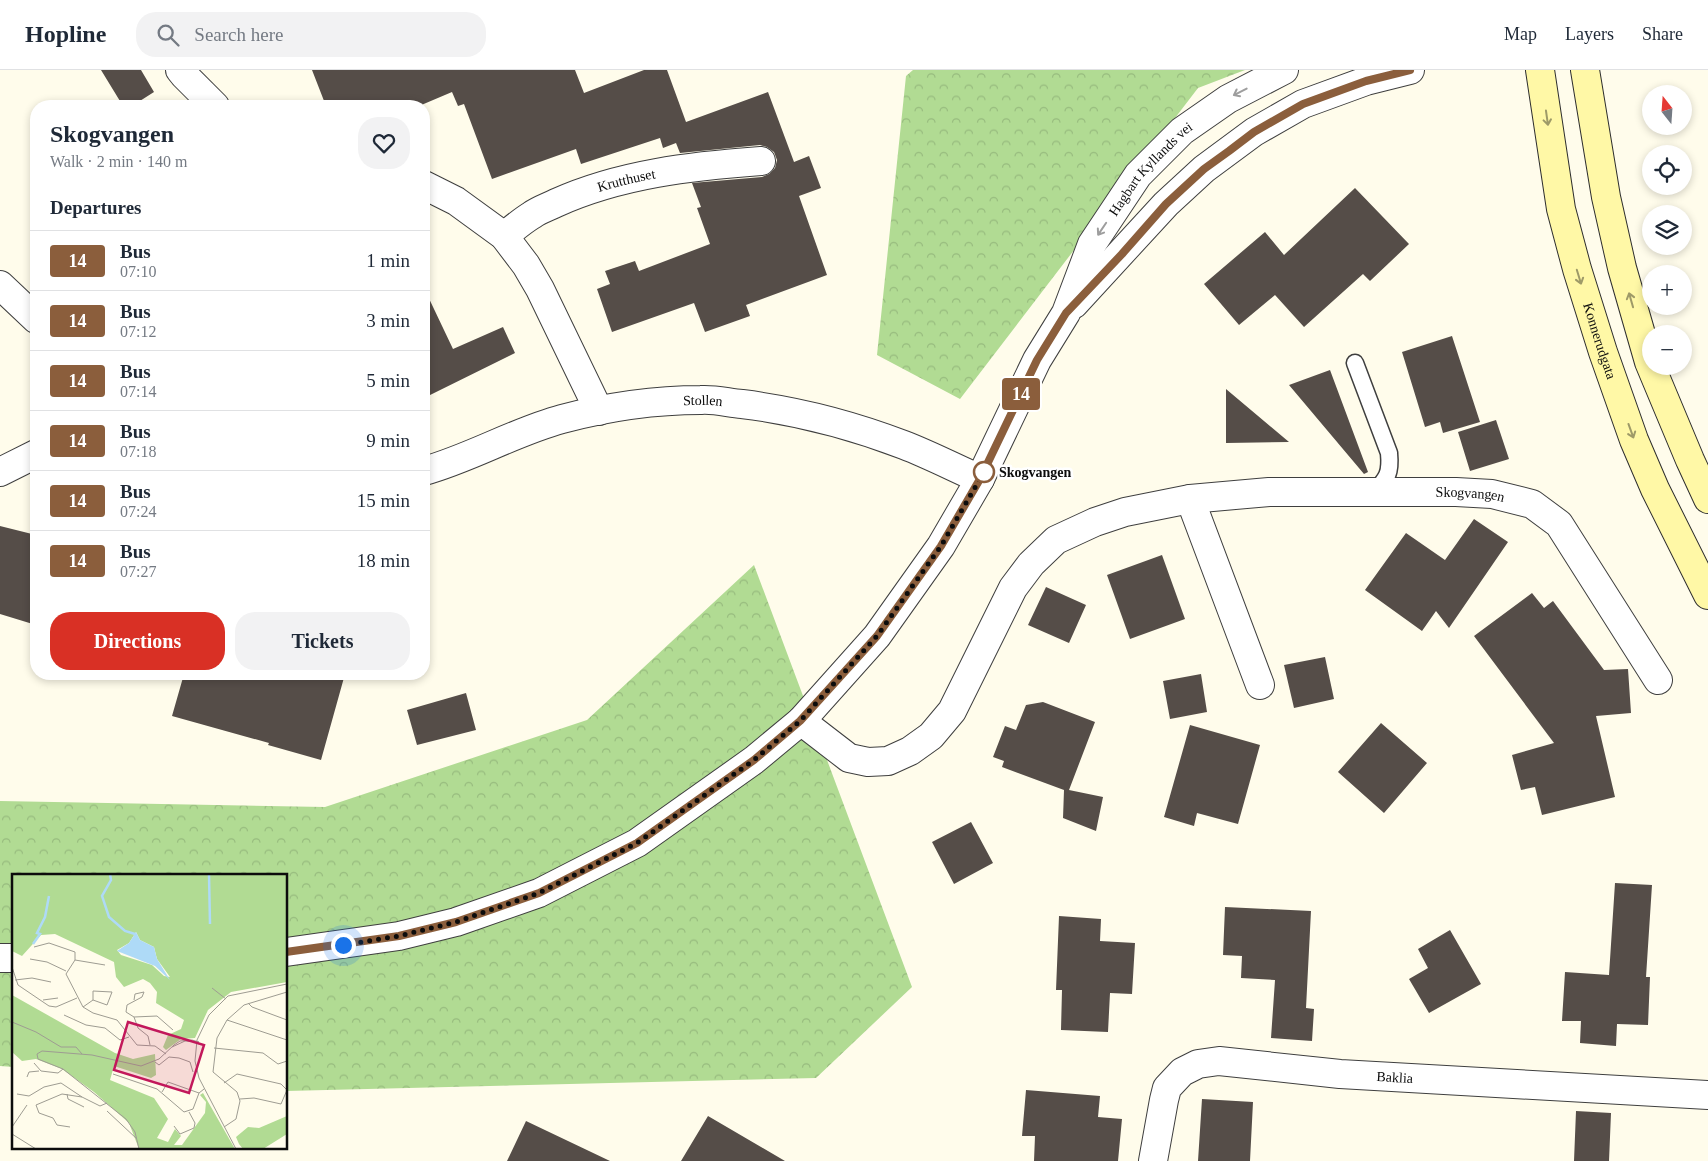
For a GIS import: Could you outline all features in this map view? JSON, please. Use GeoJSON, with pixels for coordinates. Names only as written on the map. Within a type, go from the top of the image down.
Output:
{"type":"FeatureCollection","features":[{"type":"Feature","properties":{"kind":"main road","name":"Konnerudgata"},"geometry":{"type":"LineString","coordinates":[[1540,70],[1561,209],[1577,269],[1603,352],[1634,440],[1655,489],[1708,595]]}},
{"type":"Feature","properties":{"kind":"main road"},"geometry":{"type":"LineString","coordinates":[[1585,70],[1606,197],[1622,268],[1649,362],[1708,499]]}},
{"type":"Feature","properties":{"kind":"street"},"geometry":{"type":"LineString","coordinates":[[180,70],[209,100]]}},
{"type":"Feature","properties":{"kind":"street","name":"Hagbart Kyllands vei"},"geometry":{"type":"LineString","coordinates":[[288,952],[399,936],[456,922],[539,893],[637,843],[754,760],[800,721],[877,636],[941,546],[980,479],[1037,360],[1066,313],[1092,244],[1138,175],[1182,131],[1228,99],[1284,70]]}},
{"type":"Feature","properties":{"kind":"street","name":"Hagbart Kyllands vei"},"geometry":{"type":"LineString","coordinates":[[1066,313],[1166,204],[1204,169],[1254,132],[1303,104],[1366,81],[1410,70]]}},
{"type":"Feature","properties":{"kind":"street","name":"Krutthuset"},"geometry":{"type":"LineString","coordinates":[[504,236],[533,214],[603,184],[649,174],[716,164],[761,161]]}},
{"type":"Feature","properties":{"kind":"street"},"geometry":{"type":"LineString","coordinates":[[430,188],[456,201],[504,236],[526,265],[540,289],[599,411]]}},
{"type":"Feature","properties":{"kind":"street"},"geometry":{"type":"LineString","coordinates":[[0,285],[30,313]]}},
{"type":"Feature","properties":{"kind":"street","name":"Stollen"},"geometry":{"type":"LineString","coordinates":[[430,469],[447,464],[528,430],[562,419],[646,403],[702,400],[803,414],[854,428],[905,445],[980,479]]}},
{"type":"Feature","properties":{"kind":"street"},"geometry":{"type":"LineString","coordinates":[[0,472],[30,457]]}},
{"type":"Feature","properties":{"kind":"street","name":"Skogvangen"},"geometry":{"type":"LineString","coordinates":[[800,721],[849,758],[868,762],[888,761],[910,752],[930,736],[952,711],[1013,588],[1031,564],[1056,540],[1095,522],[1125,512],[1190,499],[1269,492],[1456,492],[1492,494],[1532,504],[1559,524],[1658,680]]}},
{"type":"Feature","properties":{"kind":"street"},"geometry":{"type":"LineString","coordinates":[[1190,499],[1260,685]]}},
{"type":"Feature","properties":{"kind":"street","name":"Baklia"},"geometry":{"type":"LineString","coordinates":[[1153,1161],[1167,1088],[1182,1072],[1198,1064],[1219,1061],[1340,1074],[1708,1095]]}},
{"type":"Feature","properties":{"kind":"lane"},"geometry":{"type":"LineString","coordinates":[[1355,363],[1389,453],[1390,467],[1388,476],[1374,493]]}},
{"type":"Feature","properties":{"kind":"green space"},"geometry":{"type":"Polygon","coordinates":[[[913,70],[1245,70],[1198,88],[960,399],[877,355],[906,76],[913,70]]]}},
{"type":"Feature","properties":{"kind":"green space"},"geometry":{"type":"Polygon","coordinates":[[[754,565],[912,987],[816,1078],[288,1091],[288,874],[12,874],[12,1067],[0,1066],[0,801],[325,807],[587,720],[754,565]]]}},
{"type":"Feature","properties":{"kind":"building"},"geometry":{"type":"Polygon","coordinates":[[[101,70],[141,70],[154,92],[141,100],[119,100],[101,70]]]}},
{"type":"Feature","properties":{"kind":"building"},"geometry":{"type":"Polygon","coordinates":[[[312,70],[575,70],[584,93],[644,70],[667,70],[686,122],[768,92],[794,162],[809,156],[821,188],[799,196],[827,275],[746,305],[750,316],[705,332],[694,303],[612,332],[597,289],[610,284],[605,271],[635,261],[639,271],[710,244],[697,208],[701,207],[692,183],[762,177],[769,174],[775,168],[777,160],[774,152],[760,145],[680,153],[676,143],[663,148],[660,138],[581,164],[576,149],[492,179],[464,104],[458,106],[452,92],[430,101],[324,100],[312,70]]]}},
{"type":"Feature","properties":{"kind":"building"},"geometry":{"type":"Polygon","coordinates":[[[1355,188],[1409,244],[1370,281],[1363,274],[1304,327],[1275,295],[1239,325],[1204,284],[1265,232],[1284,255],[1355,188]]]}},
{"type":"Feature","properties":{"kind":"building"},"geometry":{"type":"Polygon","coordinates":[[[430,301],[453,349],[503,327],[515,353],[430,395],[430,301]]]}},
{"type":"Feature","properties":{"kind":"building"},"geometry":{"type":"Polygon","coordinates":[[[1452,336],[1480,422],[1443,433],[1440,422],[1425,427],[1402,352],[1452,336]]]}},
{"type":"Feature","properties":{"kind":"building"},"geometry":{"type":"Polygon","coordinates":[[[1330,370],[1368,472],[1364,474],[1289,385],[1330,370]]]}},
{"type":"Feature","properties":{"kind":"building"},"geometry":{"type":"Polygon","coordinates":[[[1226,389],[1289,442],[1226,443],[1226,389]]]}},
{"type":"Feature","properties":{"kind":"building"},"geometry":{"type":"Polygon","coordinates":[[[1496,420],[1509,459],[1470,471],[1458,432],[1496,420]]]}},
{"type":"Feature","properties":{"kind":"building"},"geometry":{"type":"Polygon","coordinates":[[[1474,519],[1508,542],[1449,628],[1436,611],[1422,631],[1365,590],[1406,533],[1445,560],[1474,519]]]}},
{"type":"Feature","properties":{"kind":"building"},"geometry":{"type":"Polygon","coordinates":[[[0,526],[30,534],[30,623],[0,614],[0,526]]]}},
{"type":"Feature","properties":{"kind":"building"},"geometry":{"type":"Polygon","coordinates":[[[1162,555],[1185,619],[1130,639],[1107,575],[1162,555]]]}},
{"type":"Feature","properties":{"kind":"building"},"geometry":{"type":"Polygon","coordinates":[[[1046,587],[1086,605],[1069,643],[1028,625],[1046,587]]]}},
{"type":"Feature","properties":{"kind":"building"},"geometry":{"type":"Polygon","coordinates":[[[1532,593],[1544,608],[1553,601],[1604,670],[1628,669],[1631,713],[1596,716],[1615,797],[1542,815],[1535,787],[1521,790],[1512,755],[1554,743],[1474,636],[1532,593]]]}},
{"type":"Feature","properties":{"kind":"building"},"geometry":{"type":"Polygon","coordinates":[[[1325,657],[1334,699],[1294,708],[1284,665],[1325,657]]]}},
{"type":"Feature","properties":{"kind":"building"},"geometry":{"type":"Polygon","coordinates":[[[1201,674],[1207,712],[1170,719],[1163,681],[1201,674]]]}},
{"type":"Feature","properties":{"kind":"building"},"geometry":{"type":"Polygon","coordinates":[[[182,680],[343,680],[321,760],[268,745],[269,743],[172,716],[182,680]]]}},
{"type":"Feature","properties":{"kind":"building"},"geometry":{"type":"Polygon","coordinates":[[[466,693],[476,730],[417,745],[407,710],[466,693]]]}},
{"type":"Feature","properties":{"kind":"building"},"geometry":{"type":"Polygon","coordinates":[[[1043,702],[1095,722],[1069,790],[1103,797],[1096,831],[1063,818],[1064,790],[1002,767],[1004,761],[993,757],[1005,726],[1016,730],[1026,705],[1043,702]]]}},
{"type":"Feature","properties":{"kind":"building"},"geometry":{"type":"Polygon","coordinates":[[[1381,723],[1427,763],[1384,813],[1338,772],[1381,723]]]}},
{"type":"Feature","properties":{"kind":"building"},"geometry":{"type":"Polygon","coordinates":[[[1190,725],[1260,745],[1238,824],[1197,813],[1194,826],[1164,817],[1190,725]]]}},
{"type":"Feature","properties":{"kind":"building"},"geometry":{"type":"Polygon","coordinates":[[[971,822],[993,863],[954,884],[932,842],[971,822]]]}},
{"type":"Feature","properties":{"kind":"building"},"geometry":{"type":"Polygon","coordinates":[[[1615,883],[1652,885],[1646,977],[1650,977],[1648,1025],[1617,1024],[1616,1046],[1580,1043],[1581,1021],[1562,1021],[1565,972],[1609,975],[1615,883]]]}},
{"type":"Feature","properties":{"kind":"building"},"geometry":{"type":"Polygon","coordinates":[[[1225,907],[1311,911],[1306,1008],[1314,1009],[1312,1041],[1271,1038],[1275,980],[1241,978],[1242,956],[1223,955],[1225,907]]]}},
{"type":"Feature","properties":{"kind":"building"},"geometry":{"type":"Polygon","coordinates":[[[1059,916],[1101,919],[1100,941],[1135,943],[1132,994],[1110,993],[1108,1032],[1061,1030],[1062,990],[1056,990],[1059,916]]]}},
{"type":"Feature","properties":{"kind":"building"},"geometry":{"type":"Polygon","coordinates":[[[1450,930],[1481,984],[1429,1013],[1409,979],[1428,968],[1418,949],[1450,930]]]}},
{"type":"Feature","properties":{"kind":"building"},"geometry":{"type":"Polygon","coordinates":[[[1026,1090],[1100,1096],[1098,1117],[1122,1119],[1118,1161],[1034,1161],[1035,1136],[1022,1136],[1026,1090]]]}},
{"type":"Feature","properties":{"kind":"building"},"geometry":{"type":"Polygon","coordinates":[[[1202,1099],[1253,1102],[1250,1161],[1198,1161],[1202,1099]]]}},
{"type":"Feature","properties":{"kind":"building"},"geometry":{"type":"Polygon","coordinates":[[[1576,1111],[1611,1113],[1609,1161],[1574,1161],[1576,1111]]]}},
{"type":"Feature","properties":{"kind":"building"},"geometry":{"type":"Polygon","coordinates":[[[708,1116],[785,1161],[681,1161],[708,1116]]]}},
{"type":"Feature","properties":{"kind":"building"},"geometry":{"type":"Polygon","coordinates":[[[526,1121],[610,1161],[507,1161],[526,1121]]]}},
{"type":"Feature","properties":{"kind":"bus line","name":"14"},"geometry":{"type":"LineString","coordinates":[[288,952],[399,936],[456,922],[539,893],[637,843],[754,760],[800,721],[877,636],[941,546],[980,479],[1037,360],[1066,313],[1166,204],[1204,169],[1254,132],[1303,104],[1366,81],[1410,70]]}},
{"type":"Feature","properties":{"kind":"place","name":"Skogvangen"},"geometry":{"type":"Point","coordinates":[984,472]}},
{"type":"Feature","properties":{"kind":"route"},"geometry":{"type":"LineString","coordinates":[[343,945],[399,936],[456,922],[539,893],[637,843],[754,760],[800,721],[877,636],[941,546],[984,472]]}}]}
